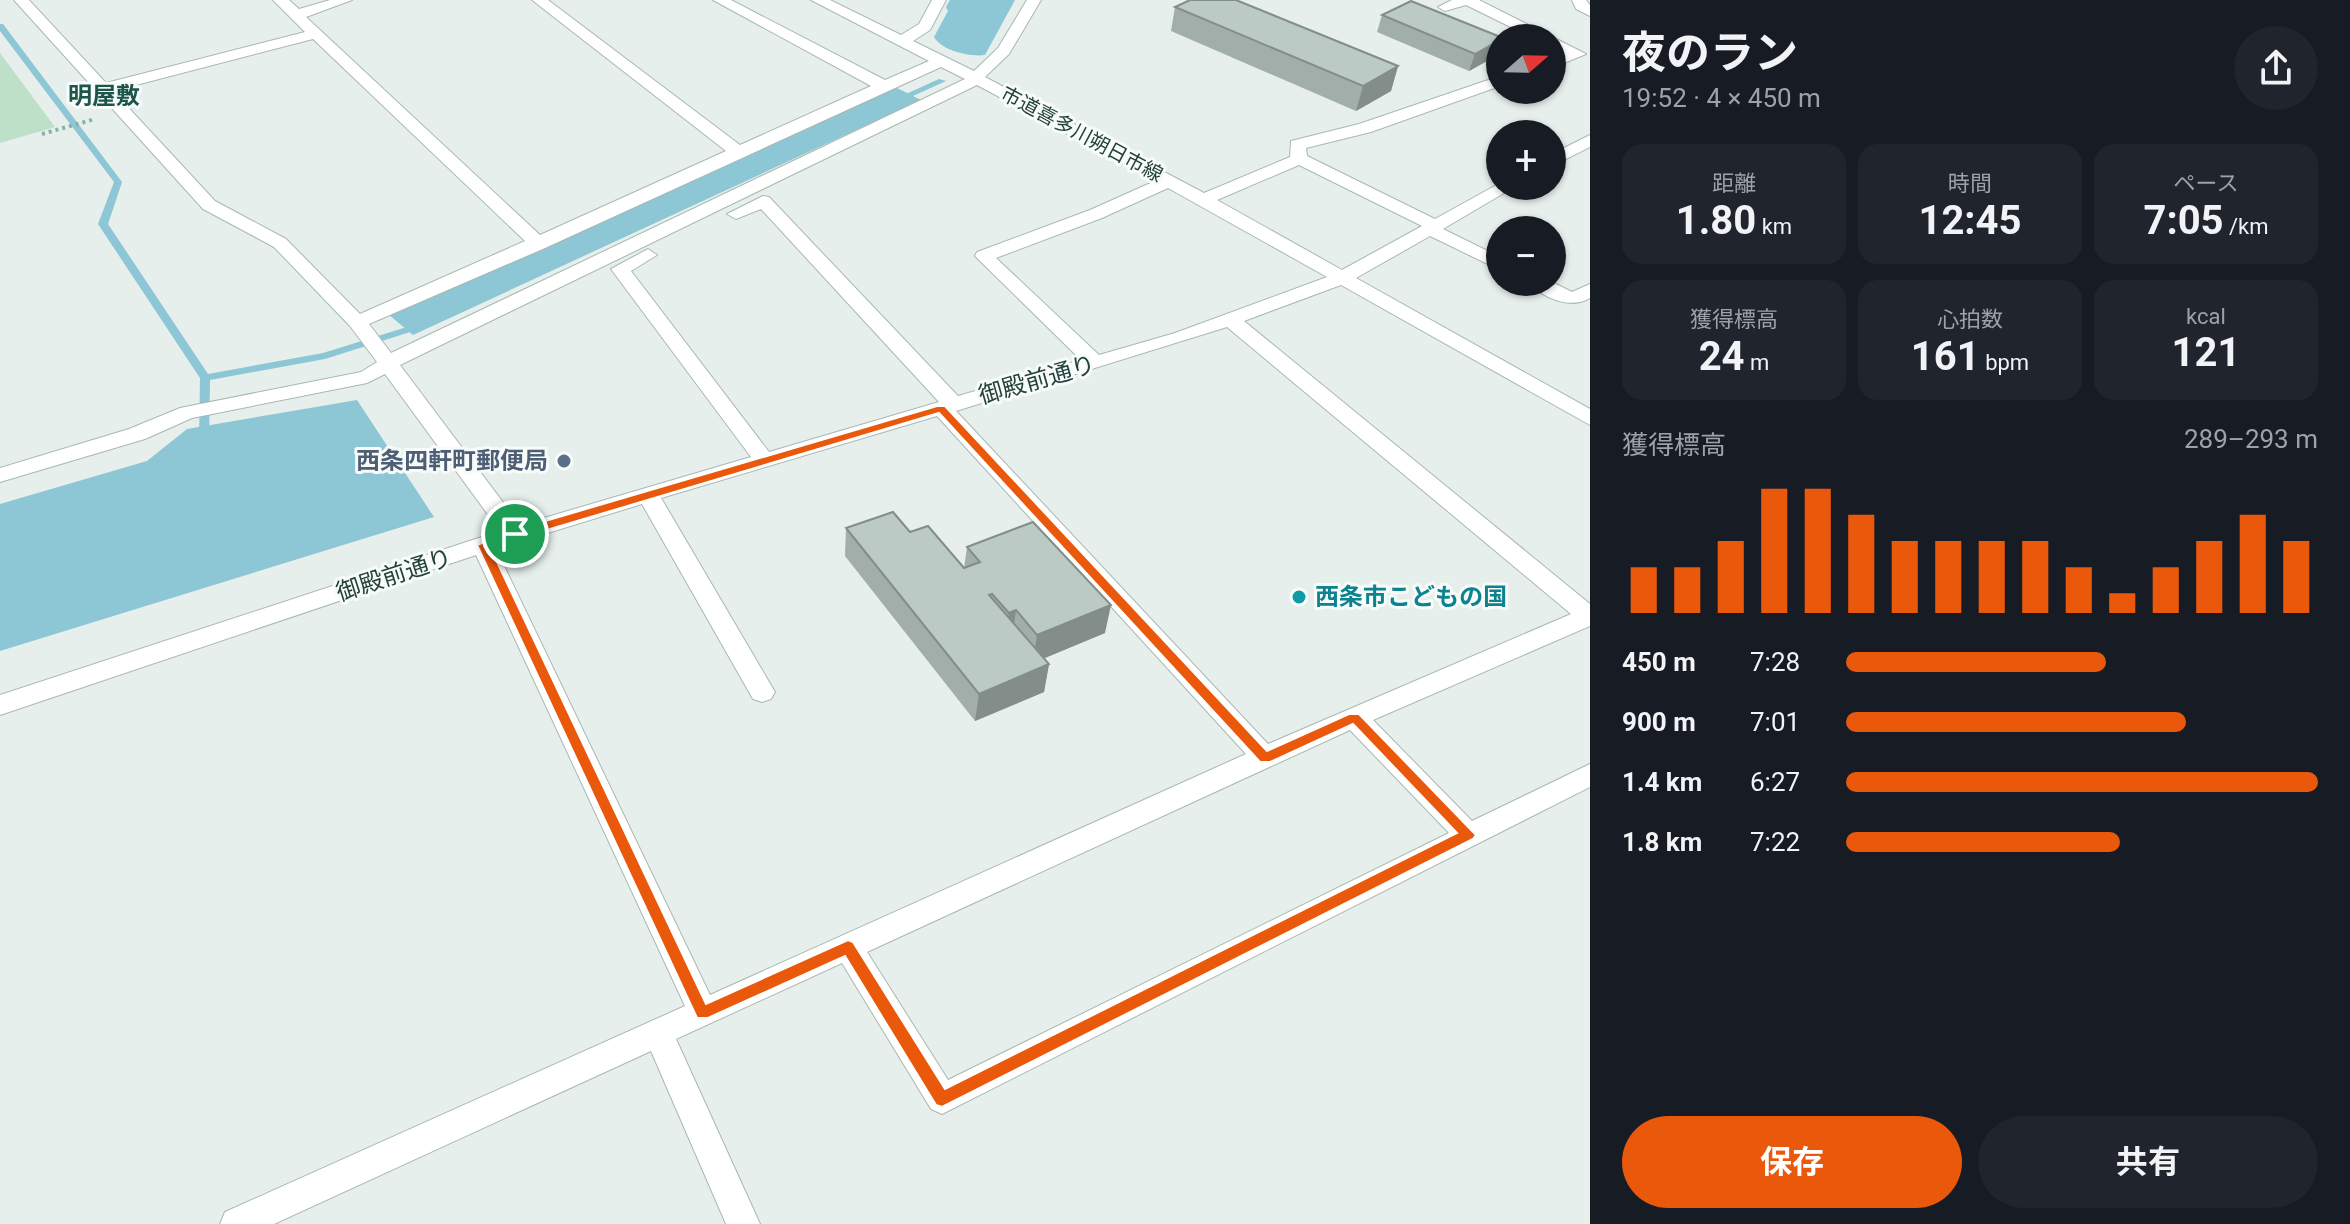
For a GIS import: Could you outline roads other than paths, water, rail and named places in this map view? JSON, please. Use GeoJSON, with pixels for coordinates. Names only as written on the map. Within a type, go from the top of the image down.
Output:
{"type":"FeatureCollection","features":[{"type":"Feature","properties":{"kind":"street"},"geometry":{"type":"LineString","coordinates":[[21,0],[209,205],[280,243],[363,329],[515,534]]}},
{"type":"Feature","properties":{"kind":"street"},"geometry":{"type":"LineString","coordinates":[[280,0],[539,244]]}},
{"type":"Feature","properties":{"kind":"street"},"geometry":{"type":"LineString","coordinates":[[296,15],[345,0]]}},
{"type":"Feature","properties":{"kind":"street"},"geometry":{"type":"LineString","coordinates":[[539,0],[739,152]]}},
{"type":"Feature","properties":{"kind":"street"},"geometry":{"type":"LineString","coordinates":[[720,0],[882,85]]}},
{"type":"Feature","properties":{"kind":"street","name":"市道喜多川朔日市線"},"geometry":{"type":"LineString","coordinates":[[819,0],[979,78],[1169,181],[1590,418]]}},
{"type":"Feature","properties":{"kind":"street"},"geometry":{"type":"LineString","coordinates":[[903,40],[925,27],[939,0]]}},
{"type":"Feature","properties":{"kind":"street"},"geometry":{"type":"LineString","coordinates":[[0,475],[137,434],[187,413],[367,377],[385,360],[979,78],[1004,51],[1034,0]]}},
{"type":"Feature","properties":{"kind":"street"},"geometry":{"type":"LineString","coordinates":[[1445,7],[1467,0],[1516,24]]}},
{"type":"Feature","properties":{"kind":"street"},"geometry":{"type":"LineString","coordinates":[[1579,0],[1581,6],[1590,12]]}},
{"type":"Feature","properties":{"kind":"street"},"geometry":{"type":"LineString","coordinates":[[103,89],[316,34]]}},
{"type":"Feature","properties":{"kind":"street"},"geometry":{"type":"LineString","coordinates":[[1566,48],[1578,54],[1566,58]]}},
{"type":"Feature","properties":{"kind":"street"},"geometry":{"type":"LineString","coordinates":[[363,329],[539,244],[882,85],[941,61]]}},
{"type":"Feature","properties":{"kind":"street"},"geometry":{"type":"LineString","coordinates":[[1299,159],[1297,145],[1365,128],[1486,86]]}},
{"type":"Feature","properties":{"kind":"street"},"geometry":{"type":"LineString","coordinates":[[1566,153],[1590,140]]}},
{"type":"Feature","properties":{"kind":"street"},"geometry":{"type":"LineString","coordinates":[[1203,200],[1299,159]]}},
{"type":"Feature","properties":{"kind":"street"},"geometry":{"type":"LineString","coordinates":[[1299,159],[1486,256]]}},
{"type":"Feature","properties":{"kind":"street"},"geometry":{"type":"LineString","coordinates":[[1095,363],[984,256],[1096,214],[1169,181]]}},
{"type":"Feature","properties":{"kind":"street","name":"御殿前通り"},"geometry":{"type":"LineString","coordinates":[[0,705],[515,534],[1231,320],[1342,278],[1486,197]]}},
{"type":"Feature","properties":{"kind":"street"},"geometry":{"type":"LineString","coordinates":[[765,461],[620,269],[763,201],[1265,758]]}},
{"type":"Feature","properties":{"kind":"street"},"geometry":{"type":"LineString","coordinates":[[1565,296],[1573,300],[1590,290]]}},
{"type":"Feature","properties":{"kind":"street"},"geometry":{"type":"LineString","coordinates":[[237,1224],[1354,717],[1590,616],[1231,320]]}},
{"type":"Feature","properties":{"kind":"street"},"geometry":{"type":"LineString","coordinates":[[648,495],[762,692]]}},
{"type":"Feature","properties":{"kind":"street"},"geometry":{"type":"LineString","coordinates":[[483,545],[703,1013]]}},
{"type":"Feature","properties":{"kind":"street"},"geometry":{"type":"LineString","coordinates":[[1354,717],[1468,835]]}},
{"type":"Feature","properties":{"kind":"street"},"geometry":{"type":"LineString","coordinates":[[848,947],[942,1099],[1590,775]]}},
{"type":"Feature","properties":{"kind":"street"},"geometry":{"type":"LineString","coordinates":[[658,1033],[743,1224]]}},
{"type":"Feature","properties":{"kind":"water"},"geometry":{"type":"Polygon","coordinates":[[[950,0],[1015,0],[985,55],[957,52],[943,46],[934,37],[948,11],[946,7],[950,0]]]}},
{"type":"Feature","properties":{"kind":"water"},"geometry":{"type":"Polygon","coordinates":[[[893,86],[921,100],[413,335],[388,314],[893,86]]]}},
{"type":"Feature","properties":{"kind":"water"},"geometry":{"type":"Polygon","coordinates":[[[357,400],[434,517],[0,651],[0,504],[147,461],[187,429],[357,400]]]}},
{"type":"Feature","properties":{"kind":"waterway"},"geometry":{"type":"LineString","coordinates":[[0,26],[118,182],[103,224],[205,378]]}},
{"type":"Feature","properties":{"kind":"waterway"},"geometry":{"type":"LineString","coordinates":[[899,99],[942,81]]}},
{"type":"Feature","properties":{"kind":"waterway"},"geometry":{"type":"LineString","coordinates":[[205,378],[325,356],[423,325]]}},
{"type":"Feature","properties":{"kind":"waterway"},"geometry":{"type":"LineString","coordinates":[[204,442],[205,378]]}},
{"type":"Feature","properties":{"kind":"place","name":"西条四軒町郵便局"},"geometry":{"type":"Point","coordinates":[564,461]}},
{"type":"Feature","properties":{"kind":"place","name":"西条市こどもの国"},"geometry":{"type":"Point","coordinates":[1299,597]}},
{"type":"Feature","properties":{"kind":"district","name":"明屋敷"},"geometry":{"type":"Point","coordinates":[104,96]}}]}
